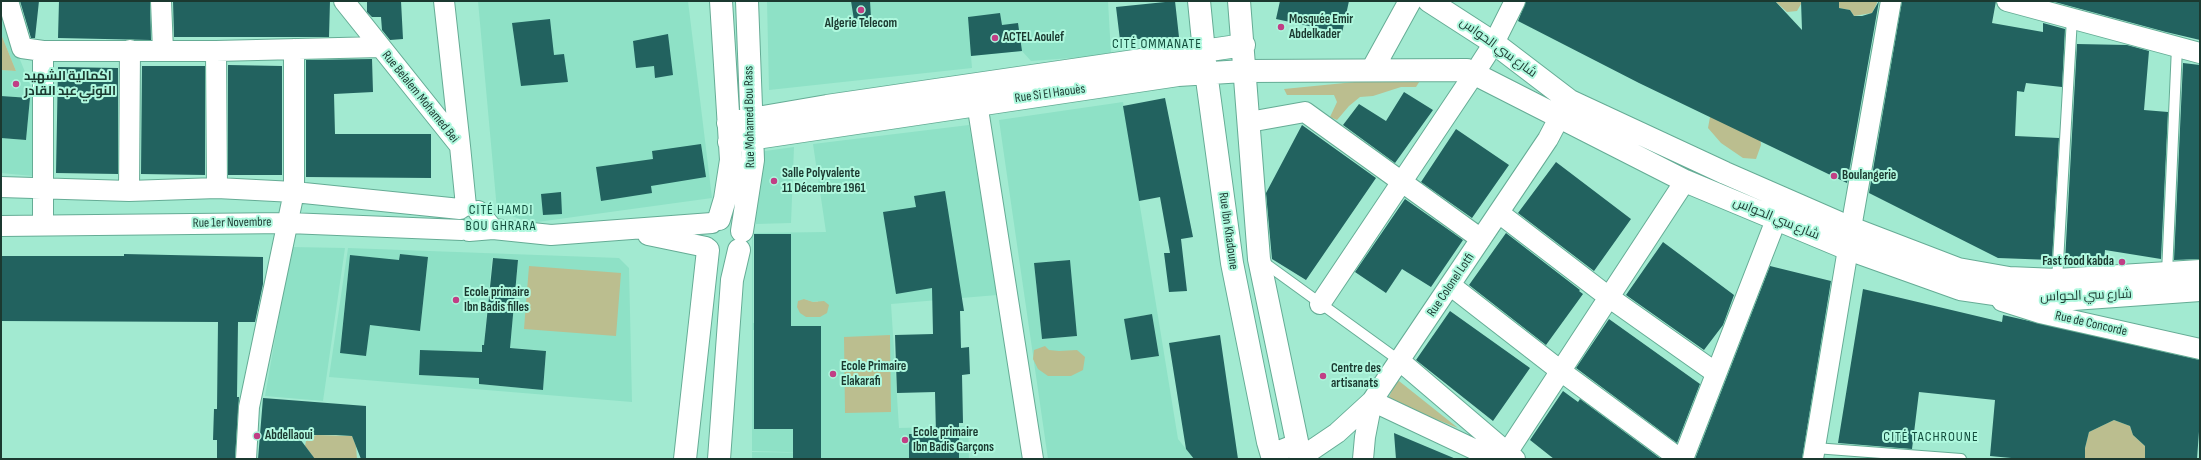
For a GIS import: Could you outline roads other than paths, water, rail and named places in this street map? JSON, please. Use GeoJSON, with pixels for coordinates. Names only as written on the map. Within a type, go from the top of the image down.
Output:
{"type":"FeatureCollection","features":[{"type":"Feature","properties":{"kind":"street"},"geometry":{"type":"LineString","coordinates":[[8,1],[22,48],[43,51],[216,51],[380,47]]}},
{"type":"Feature","properties":{"kind":"street"},"geometry":{"type":"LineString","coordinates":[[162,1],[163,51]]}},
{"type":"Feature","properties":{"kind":"street","name":"Rue Belalem Mohamed Bei"},"geometry":{"type":"LineString","coordinates":[[344,1],[460,146],[468,209],[456,214],[455,220],[457,226],[466,231]]}},
{"type":"Feature","properties":{"kind":"street"},"geometry":{"type":"LineString","coordinates":[[444,1],[460,146]]}},
{"type":"Feature","properties":{"kind":"street","name":"Rue Mohamed Bou Rass"},"geometry":{"type":"LineString","coordinates":[[716,221],[726,199],[731,160],[728,133],[721,1]]}},
{"type":"Feature","properties":{"kind":"street","name":"Rue Mohamed Bou Rass"},"geometry":{"type":"LineString","coordinates":[[719,459],[732,280],[741,241],[753,160],[747,1]]}},
{"type":"Feature","properties":{"kind":"street","name":"Rue Ibn Khadoune"},"geometry":{"type":"LineString","coordinates":[[1199,1],[1206,72],[1232,264],[1268,442],[1273,459]]}},
{"type":"Feature","properties":{"kind":"street","name":"Rue Ibn Khadoune"},"geometry":{"type":"LineString","coordinates":[[1239,1],[1244,44],[1244,71],[1258,259],[1302,455]]}},
{"type":"Feature","properties":{"kind":"street"},"geometry":{"type":"LineString","coordinates":[[1372,70],[1410,1]]}},
{"type":"Feature","properties":{"kind":"street","name":"شارع سي الحواس"},"geometry":{"type":"LineString","coordinates":[[1429,1],[1494,42],[1565,109],[1685,182],[1776,220],[1849,238],[1958,269],[2009,278],[2057,280],[2200,271]]}},
{"type":"Feature","properties":{"kind":"street"},"geometry":{"type":"LineString","coordinates":[[1320,304],[1474,74],[1494,42],[1515,1]]}},
{"type":"Feature","properties":{"kind":"street"},"geometry":{"type":"LineString","coordinates":[[1814,453],[1849,238],[1891,1]]}},
{"type":"Feature","properties":{"kind":"street"},"geometry":{"type":"LineString","coordinates":[[2007,1],[2200,53]]}},
{"type":"Feature","properties":{"kind":"street","name":"Rue Si El Haouès"},"geometry":{"type":"LineString","coordinates":[[728,133],[975,95],[1036,75],[1244,44]]}},
{"type":"Feature","properties":{"kind":"street"},"geometry":{"type":"LineString","coordinates":[[246,459],[249,407],[294,192],[294,49]]}},
{"type":"Feature","properties":{"kind":"street"},"geometry":{"type":"LineString","coordinates":[[130,50],[130,190]]}},
{"type":"Feature","properties":{"kind":"street"},"geometry":{"type":"LineString","coordinates":[[43,51],[43,225]]}},
{"type":"Feature","properties":{"kind":"street"},"geometry":{"type":"LineString","coordinates":[[216,51],[217,188]]}},
{"type":"Feature","properties":{"kind":"street","name":"Rue Si El Haouès"},"geometry":{"type":"LineString","coordinates":[[975,95],[1040,96],[1206,72],[1372,70]]}},
{"type":"Feature","properties":{"kind":"street","name":"شارع سي الحواس"},"geometry":{"type":"LineString","coordinates":[[1372,70],[1467,70],[1725,173],[1849,238],[1960,288],[2022,298],[2073,299],[2200,290]]}},
{"type":"Feature","properties":{"kind":"street"},"geometry":{"type":"LineString","coordinates":[[1036,75],[1040,96]]}},
{"type":"Feature","properties":{"kind":"street"},"geometry":{"type":"LineString","coordinates":[[975,95],[1033,459]]}},
{"type":"Feature","properties":{"kind":"street","name":"Rue Colonel Lotfi"},"geometry":{"type":"LineString","coordinates":[[1363,459],[1365,437],[1372,401],[1548,139],[1565,109]]}},
{"type":"Feature","properties":{"kind":"street"},"geometry":{"type":"LineString","coordinates":[[1249,122],[1305,112],[1403,181],[1481,239]]}},
{"type":"Feature","properties":{"kind":"street"},"geometry":{"type":"LineString","coordinates":[[1505,458],[1685,182]]}},
{"type":"Feature","properties":{"kind":"street"},"geometry":{"type":"LineString","coordinates":[[1,187],[44,190],[217,188],[320,194],[468,209],[493,229],[551,235],[630,230],[716,221],[733,221],[741,241],[735,255],[718,258],[707,248],[630,230]]}},
{"type":"Feature","properties":{"kind":"street"},"geometry":{"type":"LineString","coordinates":[[314,225],[320,194]]}},
{"type":"Feature","properties":{"kind":"street"},"geometry":{"type":"LineString","coordinates":[[1499,213],[1610,298],[1716,373]]}},
{"type":"Feature","properties":{"kind":"street"},"geometry":{"type":"LineString","coordinates":[[1450,285],[1562,372],[1682,459],[1776,220]]}},
{"type":"Feature","properties":{"kind":"street"},"geometry":{"type":"LineString","coordinates":[[685,459],[707,248],[705,234],[716,221]]}},
{"type":"Feature","properties":{"kind":"street","name":"Rue 1er Novembre"},"geometry":{"type":"LineString","coordinates":[[1,226],[288,223],[466,231],[493,229]]}},
{"type":"Feature","properties":{"kind":"street"},"geometry":{"type":"LineString","coordinates":[[1232,264],[1258,259]]}},
{"type":"Feature","properties":{"kind":"street","name":"Rue de Concorde"},"geometry":{"type":"LineString","coordinates":[[1960,288],[2040,312],[2200,349]]}},
{"type":"Feature","properties":{"kind":"street"},"geometry":{"type":"LineString","coordinates":[[1400,361],[1505,458]]}},
{"type":"Feature","properties":{"kind":"street"},"geometry":{"type":"LineString","coordinates":[[1273,459],[1279,451],[1289,447],[1302,455],[1337,433],[1372,401],[1505,458]]}},
{"type":"Feature","properties":{"kind":"lane"},"geometry":{"type":"LineString","coordinates":[[2057,280],[2072,18]]}},
{"type":"Feature","properties":{"kind":"lane"},"geometry":{"type":"LineString","coordinates":[[2167,273],[2177,47]]}},
{"type":"Feature","properties":{"kind":"lane"},"geometry":{"type":"LineString","coordinates":[[1258,259],[1400,361]]}},
{"type":"Feature","properties":{"kind":"lane"},"geometry":{"type":"LineString","coordinates":[[1814,453],[1961,459]]}},
{"type":"Feature","properties":{"kind":"place","name":"Algerie Telecom"},"geometry":{"type":"Point","coordinates":[861,10]}},
{"type":"Feature","properties":{"kind":"place","name":"Mosquée Emir Abdelkader"},"geometry":{"type":"Point","coordinates":[1281,27]}},
{"type":"Feature","properties":{"kind":"place","name":"ACTEL Aoulef"},"geometry":{"type":"Point","coordinates":[995,38]}},
{"type":"Feature","properties":{"kind":"place","name":"اكمالية الشهيد النوني عبد القادر"},"geometry":{"type":"Point","coordinates":[16,84]}},
{"type":"Feature","properties":{"kind":"place","name":"Boulangerie"},"geometry":{"type":"Point","coordinates":[1834,176]}},
{"type":"Feature","properties":{"kind":"place","name":"Salle Polyvalente 11 Décembre 1961"},"geometry":{"type":"Point","coordinates":[774,181]}},
{"type":"Feature","properties":{"kind":"place","name":"Fast food kabda"},"geometry":{"type":"Point","coordinates":[2122,262]}},
{"type":"Feature","properties":{"kind":"place","name":"Ecole primaire Ibn Badis filles"},"geometry":{"type":"Point","coordinates":[456,300]}},
{"type":"Feature","properties":{"kind":"place","name":"Ecole Primaire Elakarafi"},"geometry":{"type":"Point","coordinates":[833,374]}},
{"type":"Feature","properties":{"kind":"place","name":"Centre des artisanats"},"geometry":{"type":"Point","coordinates":[1323,376]}},
{"type":"Feature","properties":{"kind":"place","name":"Abdellaoui"},"geometry":{"type":"Point","coordinates":[257,436]}},
{"type":"Feature","properties":{"kind":"place","name":"Ecole primaire Ibn Badis Garçons"},"geometry":{"type":"Point","coordinates":[905,440]}},
{"type":"Feature","properties":{"kind":"district","name":"CITÉ OMMANATE"},"geometry":{"type":"Point","coordinates":[1157,44]}},
{"type":"Feature","properties":{"kind":"district","name":"CITÉ HAMDI BOU GHRARA"},"geometry":{"type":"Point","coordinates":[501,218]}},
{"type":"Feature","properties":{"kind":"district","name":"CITÉ TACHROUNE"},"geometry":{"type":"Point","coordinates":[1931,437]}}]}
